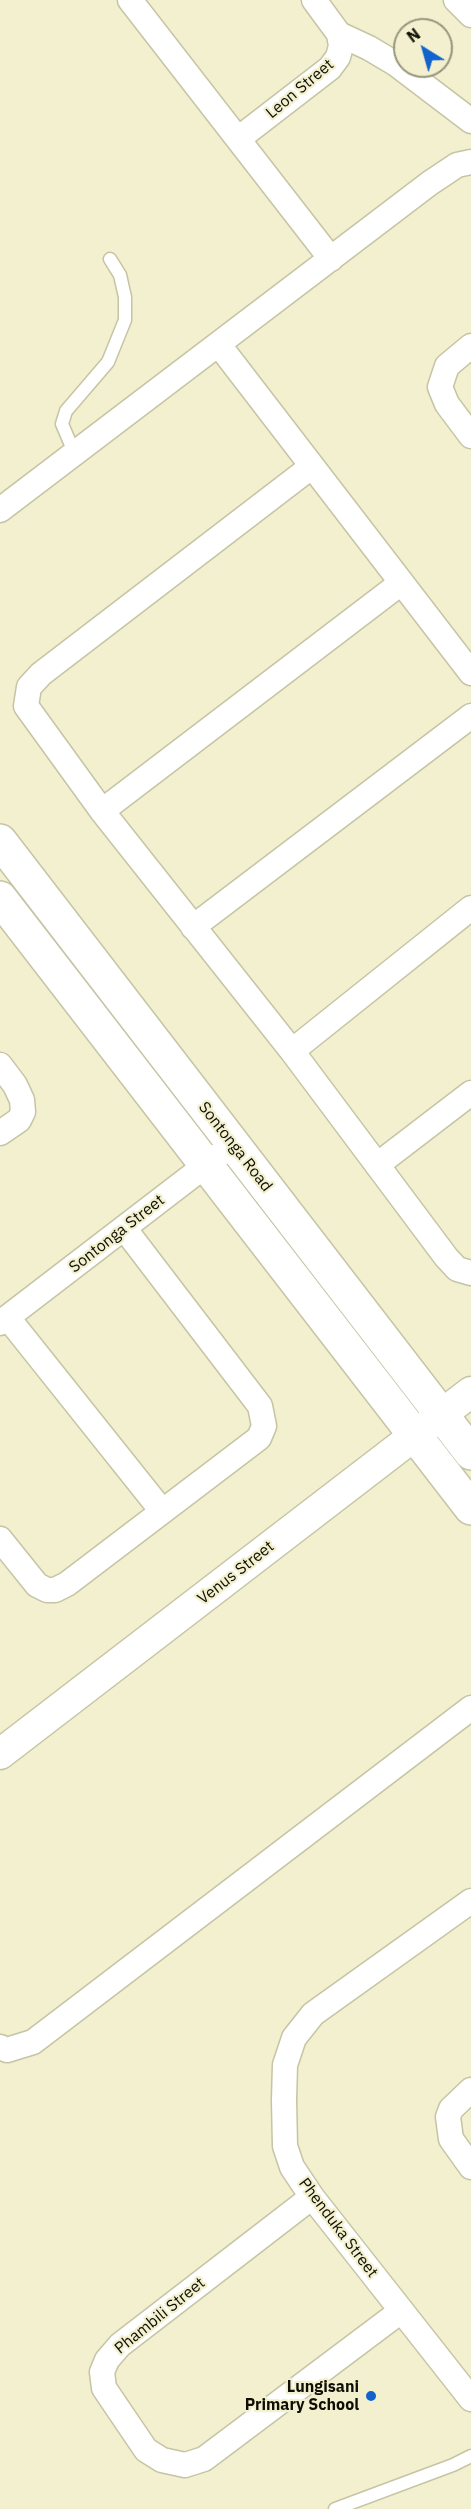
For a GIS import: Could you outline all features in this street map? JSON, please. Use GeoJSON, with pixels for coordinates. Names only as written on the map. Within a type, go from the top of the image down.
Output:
{"type":"FeatureCollection","features":[{"type":"Feature","properties":{"kind":"main road","name":"Sontonga Road"},"geometry":{"type":"LineString","coordinates":[[0,841],[471,1453]]}},
{"type":"Feature","properties":{"kind":"main road","name":"Sontonga Road"},"geometry":{"type":"LineString","coordinates":[[0,898],[471,1508]]}},
{"type":"Feature","properties":{"kind":"street"},"geometry":{"type":"LineString","coordinates":[[130,0],[331,259]]}},
{"type":"Feature","properties":{"kind":"street"},"geometry":{"type":"LineString","coordinates":[[314,0],[339,34],[396,64],[471,121]]}},
{"type":"Feature","properties":{"kind":"street"},"geometry":{"type":"LineString","coordinates":[[456,0],[471,15]]}},
{"type":"Feature","properties":{"kind":"street","name":"Leon Street"},"geometry":{"type":"LineString","coordinates":[[238,139],[330,68],[340,52],[339,34]]}},
{"type":"Feature","properties":{"kind":"street"},"geometry":{"type":"LineString","coordinates":[[0,510],[446,171],[471,162]]}},
{"type":"Feature","properties":{"kind":"street"},"geometry":{"type":"LineString","coordinates":[[219,345],[471,673]]}},
{"type":"Feature","properties":{"kind":"street"},"geometry":{"type":"LineString","coordinates":[[471,346],[447,366],[440,387],[447,404],[471,436]]}},
{"type":"Feature","properties":{"kind":"street"},"geometry":{"type":"LineString","coordinates":[[311,467],[52,665],[29,687],[25,699],[30,713],[102,811],[292,1051],[446,1257],[457,1269],[471,1273]]}},
{"type":"Feature","properties":{"kind":"street"},"geometry":{"type":"LineString","coordinates":[[102,811],[401,583]]}},
{"type":"Feature","properties":{"kind":"street"},"geometry":{"type":"LineString","coordinates":[[192,927],[471,716]]}},
{"type":"Feature","properties":{"kind":"street"},"geometry":{"type":"LineString","coordinates":[[292,1051],[471,908]]}},
{"type":"Feature","properties":{"kind":"street"},"geometry":{"type":"LineString","coordinates":[[0,1065],[15,1084],[22,1100],[23,1113],[19,1120],[0,1133]]}},
{"type":"Feature","properties":{"kind":"street"},"geometry":{"type":"LineString","coordinates":[[376,1165],[471,1093]]}},
{"type":"Feature","properties":{"kind":"street","name":"Sontonga Street"},"geometry":{"type":"LineString","coordinates":[[4,1321],[232,1144]]}},
{"type":"Feature","properties":{"kind":"street"},"geometry":{"type":"LineString","coordinates":[[0,1539],[37,1585],[47,1590],[55,1590],[67,1584],[248,1449],[259,1438],[264,1415],[260,1406],[124,1228]]}},
{"type":"Feature","properties":{"kind":"street"},"geometry":{"type":"LineString","coordinates":[[4,1321],[162,1511]]}},
{"type":"Feature","properties":{"kind":"street","name":"Venus Street"},"geometry":{"type":"LineString","coordinates":[[0,1754],[471,1392]]}},
{"type":"Feature","properties":{"kind":"street"},"geometry":{"type":"LineString","coordinates":[[0,2048],[7,2050],[33,2042],[471,1708]]}},
{"type":"Feature","properties":{"kind":"street","name":"Phenduka Street"},"geometry":{"type":"LineString","coordinates":[[471,1901],[313,2014],[294,2038],[285,2065],[285,2146],[292,2166],[312,2197],[471,2399]]}},
{"type":"Feature","properties":{"kind":"street"},"geometry":{"type":"LineString","coordinates":[[465,2095],[451,2109],[449,2128],[451,2139],[471,2167]]}},
{"type":"Feature","properties":{"kind":"street","name":"Phambili Street"},"geometry":{"type":"LineString","coordinates":[[312,2197],[120,2345],[107,2360],[102,2372],[104,2388],[146,2450],[162,2460],[185,2465],[204,2459],[401,2311]]}},
{"type":"Feature","properties":{"kind":"lane"},"geometry":{"type":"LineString","coordinates":[[74,452],[63,424],[66,411],[108,362],[125,320],[125,297],[120,275],[110,259]]}},
{"type":"Feature","properties":{"kind":"lane"},"geometry":{"type":"LineString","coordinates":[[335,2509],[453,2465],[471,2456]]}},
{"type":"Feature","properties":{"kind":"place","name":"Lungisani Primary School"},"geometry":{"type":"Point","coordinates":[371,2396]}}]}
